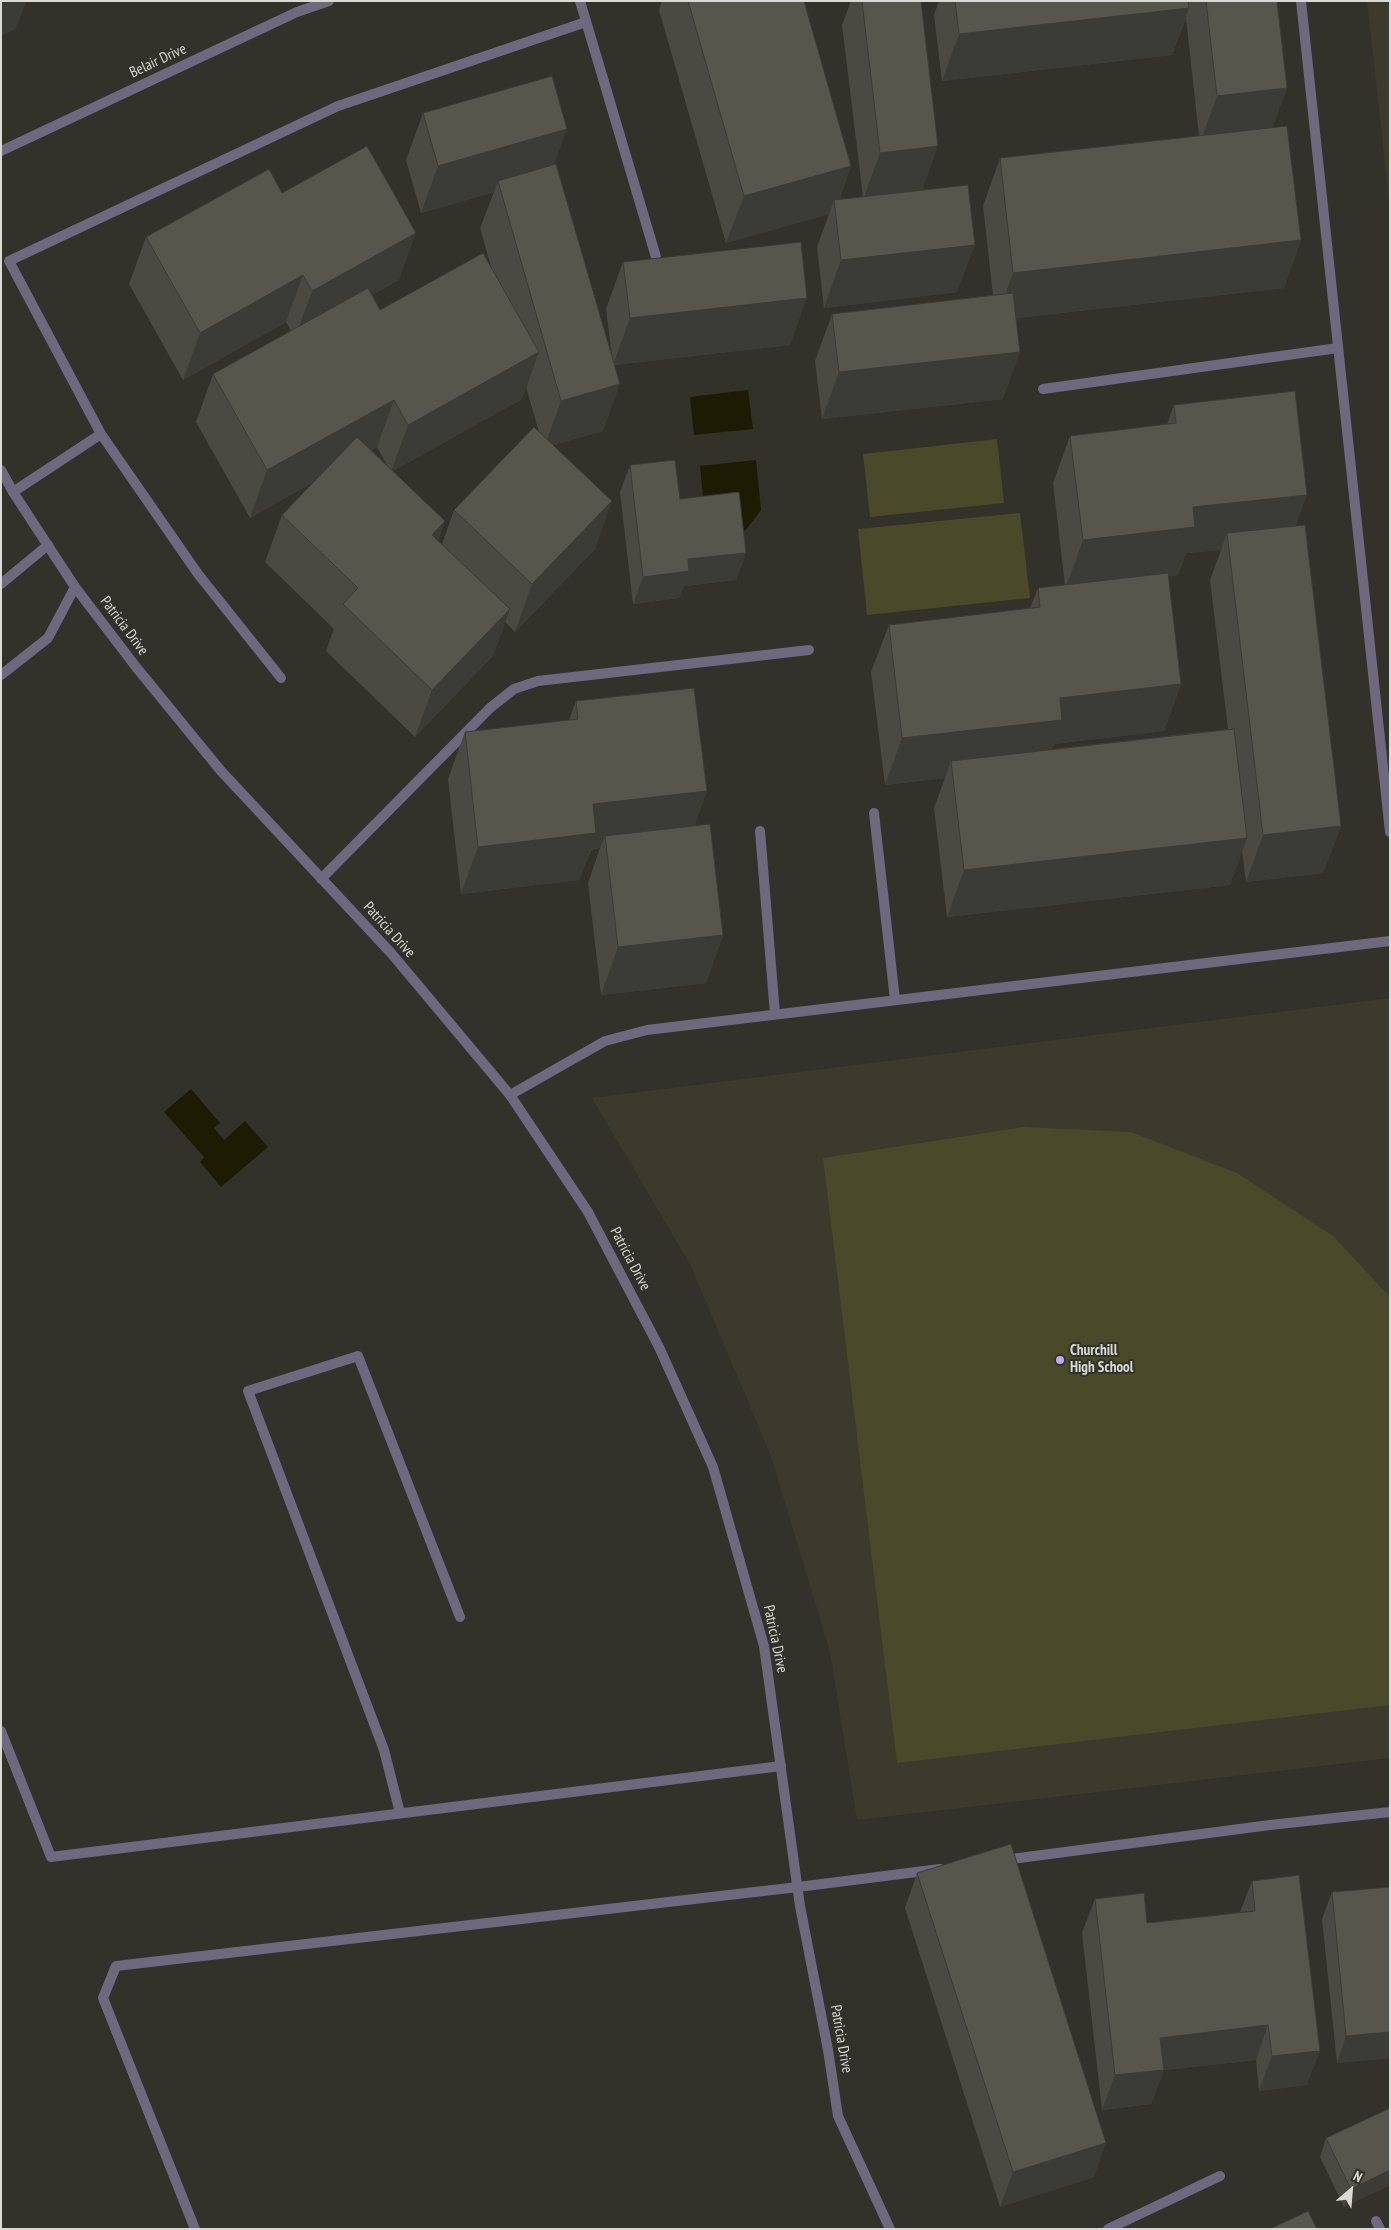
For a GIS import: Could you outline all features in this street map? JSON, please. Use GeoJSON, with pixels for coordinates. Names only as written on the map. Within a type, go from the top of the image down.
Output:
{"type":"FeatureCollection","features":[{"type":"Feature","properties":{"kind":"street","name":"Belair Drive"},"geometry":{"type":"LineString","coordinates":[[1,151],[297,12],[329,1]]}},
{"type":"Feature","properties":{"kind":"street"},"geometry":{"type":"LineString","coordinates":[[580,1],[656,257]]}},
{"type":"Feature","properties":{"kind":"street"},"geometry":{"type":"LineString","coordinates":[[1301,1],[1390,832]]}},
{"type":"Feature","properties":{"kind":"street"},"geometry":{"type":"LineString","coordinates":[[281,678],[198,574],[101,434],[9,261],[338,106],[586,22]]}},
{"type":"Feature","properties":{"kind":"street"},"geometry":{"type":"LineString","coordinates":[[1043,389],[1338,348]]}},
{"type":"Feature","properties":{"kind":"street"},"geometry":{"type":"LineString","coordinates":[[13,492],[101,434]]}},
{"type":"Feature","properties":{"kind":"street","name":"Patricia Drive"},"geometry":{"type":"LineString","coordinates":[[1,470],[13,492],[75,587],[136,667],[221,772],[391,953],[510,1095],[588,1212],[659,1347],[713,1467],[764,1646],[798,1888],[838,2116],[890,2229]]}},
{"type":"Feature","properties":{"kind":"street"},"geometry":{"type":"LineString","coordinates":[[1,584],[48,545]]}},
{"type":"Feature","properties":{"kind":"street"},"geometry":{"type":"LineString","coordinates":[[1,675],[48,638],[75,587]]}},
{"type":"Feature","properties":{"kind":"street"},"geometry":{"type":"LineString","coordinates":[[321,879],[490,708],[514,689],[538,681],[808,650]]}},
{"type":"Feature","properties":{"kind":"street"},"geometry":{"type":"LineString","coordinates":[[874,813],[895,1000]]}},
{"type":"Feature","properties":{"kind":"street"},"geometry":{"type":"LineString","coordinates":[[760,831],[775,1014]]}},
{"type":"Feature","properties":{"kind":"street"},"geometry":{"type":"LineString","coordinates":[[510,1095],[605,1041],[647,1030],[1390,941]]}},
{"type":"Feature","properties":{"kind":"street"},"geometry":{"type":"LineString","coordinates":[[400,1813],[384,1750],[248,1391],[358,1356],[460,1617]]}},
{"type":"Feature","properties":{"kind":"street"},"geometry":{"type":"LineString","coordinates":[[1,1731],[51,1857],[781,1766]]}},
{"type":"Feature","properties":{"kind":"street"},"geometry":{"type":"LineString","coordinates":[[995,1862],[1270,1825],[1390,1812]]}},
{"type":"Feature","properties":{"kind":"street"},"geometry":{"type":"LineString","coordinates":[[195,2229],[103,1998],[116,1966],[798,1888],[955,1867]]}},
{"type":"Feature","properties":{"kind":"street"},"geometry":{"type":"LineString","coordinates":[[1108,2229],[1220,2176]]}},
{"type":"Feature","properties":{"kind":"shaded area"},"geometry":{"type":"Polygon","coordinates":[[[1367,1],[1390,1],[1390,209],[1367,1]]]}},
{"type":"Feature","properties":{"kind":"shaded area"},"geometry":{"type":"Polygon","coordinates":[[[748,390],[753,429],[694,435],[690,397],[748,390]]]}},
{"type":"Feature","properties":{"kind":"shaded area"},"geometry":{"type":"Polygon","coordinates":[[[997,439],[1004,503],[870,517],[863,454],[997,439]]]}},
{"type":"Feature","properties":{"kind":"shaded area"},"geometry":{"type":"Polygon","coordinates":[[[756,460],[761,510],[745,531],[703,497],[700,466],[756,460]]]}},
{"type":"Feature","properties":{"kind":"shaded area"},"geometry":{"type":"Polygon","coordinates":[[[1020,513],[1030,598],[867,615],[858,529],[1020,513]]]}},
{"type":"Feature","properties":{"kind":"shaded area","name":"Churchill High School"},"geometry":{"type":"Polygon","coordinates":[[[1390,998],[1390,1758],[857,1820],[830,1652],[771,1456],[690,1264],[592,1098],[1390,998]]]}},
{"type":"Feature","properties":{"kind":"shaded area"},"geometry":{"type":"Polygon","coordinates":[[[191,1089],[220,1123],[214,1128],[224,1140],[245,1121],[268,1147],[221,1187],[200,1162],[204,1157],[164,1112],[191,1089]]]}},
{"type":"Feature","properties":{"kind":"shaded area","name":"Churchill High School"},"geometry":{"type":"Polygon","coordinates":[[[1024,1127],[1131,1132],[1237,1173],[1333,1236],[1390,1297],[1390,1705],[897,1763],[823,1158],[1024,1127]]]}},
{"type":"Feature","properties":{"kind":"building"},"geometry":{"type":"Polygon","coordinates":[[[688,1],[804,1],[851,166],[744,196],[688,1]]]}},
{"type":"Feature","properties":{"kind":"building"},"geometry":{"type":"Polygon","coordinates":[[[862,1],[921,1],[938,146],[880,153],[862,1]]]}},
{"type":"Feature","properties":{"kind":"building"},"geometry":{"type":"Polygon","coordinates":[[[955,1],[1188,1],[1189,8],[959,34],[955,1]]]}},
{"type":"Feature","properties":{"kind":"building"},"geometry":{"type":"Polygon","coordinates":[[[1206,1],[1277,1],[1287,88],[1217,96],[1206,1]]]}},
{"type":"Feature","properties":{"kind":"building"},"geometry":{"type":"Polygon","coordinates":[[[552,76],[567,129],[438,166],[423,113],[552,76]]]}},
{"type":"Feature","properties":{"kind":"building"},"geometry":{"type":"Polygon","coordinates":[[[1287,126],[1301,240],[1013,273],[1000,158],[1287,126]]]}},
{"type":"Feature","properties":{"kind":"building"},"geometry":{"type":"Polygon","coordinates":[[[367,146],[416,233],[312,291],[303,275],[200,333],[146,237],[269,169],[282,193],[367,146]]]}},
{"type":"Feature","properties":{"kind":"building"},"geometry":{"type":"Polygon","coordinates":[[[556,164],[620,384],[561,401],[498,181],[556,164]]]}},
{"type":"Feature","properties":{"kind":"building"},"geometry":{"type":"Polygon","coordinates":[[[968,185],[975,245],[841,260],[834,200],[968,185]]]}},
{"type":"Feature","properties":{"kind":"building"},"geometry":{"type":"Polygon","coordinates":[[[801,242],[807,298],[630,318],[623,262],[801,242]]]}},
{"type":"Feature","properties":{"kind":"building"},"geometry":{"type":"Polygon","coordinates":[[[483,253],[539,352],[408,425],[394,400],[267,470],[213,374],[368,288],[380,310],[483,253]]]}},
{"type":"Feature","properties":{"kind":"building"},"geometry":{"type":"Polygon","coordinates":[[[1013,293],[1020,352],[839,372],[832,314],[1013,293]]]}},
{"type":"Feature","properties":{"kind":"building"},"geometry":{"type":"Polygon","coordinates":[[[1295,391],[1307,495],[1193,507],[1195,527],[1083,540],[1070,436],[1176,423],[1174,405],[1295,391]]]}},
{"type":"Feature","properties":{"kind":"building"},"geometry":{"type":"Polygon","coordinates":[[[534,427],[612,501],[532,584],[454,510],[534,427]]]}},
{"type":"Feature","properties":{"kind":"building"},"geometry":{"type":"Polygon","coordinates":[[[357,437],[445,521],[432,535],[510,609],[432,690],[343,604],[358,588],[282,515],[357,437]]]}},
{"type":"Feature","properties":{"kind":"building"},"geometry":{"type":"Polygon","coordinates":[[[675,460],[680,499],[739,492],[746,553],[688,559],[689,571],[643,577],[630,465],[675,460]]]}},
{"type":"Feature","properties":{"kind":"building"},"geometry":{"type":"Polygon","coordinates":[[[1305,525],[1341,826],[1263,835],[1227,533],[1305,525]]]}},
{"type":"Feature","properties":{"kind":"building"},"geometry":{"type":"Polygon","coordinates":[[[1168,573],[1181,684],[1060,698],[1062,720],[902,738],[889,625],[1040,607],[1038,588],[1168,573]]]}},
{"type":"Feature","properties":{"kind":"building"},"geometry":{"type":"Polygon","coordinates":[[[694,688],[707,791],[593,804],[596,833],[478,847],[465,732],[578,719],[576,701],[694,688]]]}},
{"type":"Feature","properties":{"kind":"building"},"geometry":{"type":"Polygon","coordinates":[[[1234,729],[1247,838],[964,870],[951,761],[1234,729]]]}},
{"type":"Feature","properties":{"kind":"building"},"geometry":{"type":"Polygon","coordinates":[[[710,824],[723,935],[618,947],[605,836],[710,824]]]}},
{"type":"Feature","properties":{"kind":"building"},"geometry":{"type":"Polygon","coordinates":[[[1011,1844],[1106,2143],[1013,2172],[917,1873],[1011,1844]]]}},
{"type":"Feature","properties":{"kind":"building"},"geometry":{"type":"Polygon","coordinates":[[[1299,1875],[1320,2051],[1272,2056],[1268,2025],[1160,2038],[1164,2070],[1115,2075],[1095,1899],[1144,1893],[1147,1923],[1255,1911],[1252,1881],[1299,1875]]]}},
{"type":"Feature","properties":{"kind":"building"},"geometry":{"type":"Polygon","coordinates":[[[1390,1887],[1390,2032],[1346,2036],[1332,1892],[1390,1887]]]}},
{"type":"Feature","properties":{"kind":"building"},"geometry":{"type":"Polygon","coordinates":[[[1390,2108],[1390,2170],[1351,2189],[1326,2138],[1390,2108]]]}},
{"type":"Feature","properties":{"kind":"building"},"geometry":{"type":"Polygon","coordinates":[[[1308,2211],[1317,2229],[1270,2229],[1308,2211]]]}},
{"type":"Feature","properties":{"kind":"place","name":"Churchill High School"},"geometry":{"type":"Point","coordinates":[1060,1360]}}]}
